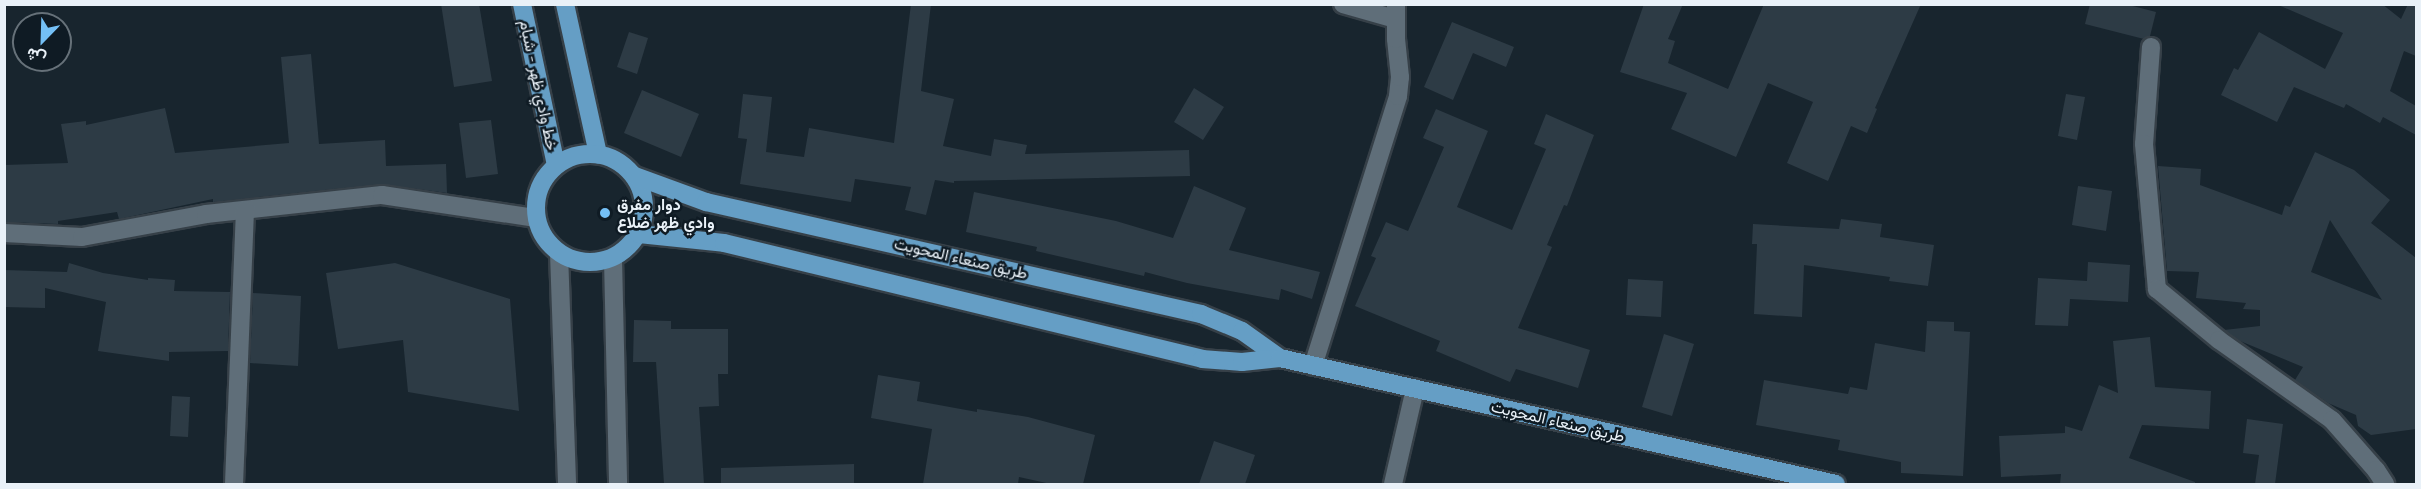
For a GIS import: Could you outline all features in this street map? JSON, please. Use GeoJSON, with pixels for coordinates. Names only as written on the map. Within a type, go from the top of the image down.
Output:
{"type":"FeatureCollection","features":[{"type":"Feature","properties":{"kind":"main road","name":"خط وادي ظهر - شبام"},"geometry":{"type":"LineString","coordinates":[[522,4],[556,165]]}},
{"type":"Feature","properties":{"kind":"main road"},"geometry":{"type":"LineString","coordinates":[[565,4],[598,154]]}},
{"type":"Feature","properties":{"kind":"main road"},"geometry":{"type":"LineString","coordinates":[[598,154],[619,161],[635,176],[644,196],[645,217],[639,234],[628,248],[613,259],[595,263],[576,261],[559,253],[544,238],[536,218],[536,198],[543,180],[556,165],[576,155],[598,154]]}},
{"type":"Feature","properties":{"kind":"main road","name":"طريق صنعاء المحويت"},"geometry":{"type":"LineString","coordinates":[[635,176],[706,202],[1201,314],[1242,331],[1280,358]]}},
{"type":"Feature","properties":{"kind":"main road","name":"طريق صنعاء المحويت"},"geometry":{"type":"LineString","coordinates":[[639,234],[724,243],[1202,359],[1242,362],[1280,358],[1836,484]]}},
{"type":"Feature","properties":{"kind":"street"},"geometry":{"type":"LineString","coordinates":[[1313,366],[1398,96],[1399,58],[1396,12],[1343,4]]}},
{"type":"Feature","properties":{"kind":"street"},"geometry":{"type":"LineString","coordinates":[[2151,47],[2144,144],[2157,289],[2218,340],[2332,420],[2376,470],[2385,484]]}},
{"type":"Feature","properties":{"kind":"street"},"geometry":{"type":"LineString","coordinates":[[4,233],[82,237],[206,214],[382,195],[536,218]]}},
{"type":"Feature","properties":{"kind":"street"},"geometry":{"type":"LineString","coordinates":[[234,484],[245,210]]}},
{"type":"Feature","properties":{"kind":"street"},"geometry":{"type":"LineString","coordinates":[[559,253],[567,484]]}},
{"type":"Feature","properties":{"kind":"street"},"geometry":{"type":"LineString","coordinates":[[613,259],[618,484]]}},
{"type":"Feature","properties":{"kind":"street"},"geometry":{"type":"LineString","coordinates":[[1393,484],[1415,389]]}},
{"type":"Feature","properties":{"kind":"building"},"geometry":{"type":"Polygon","coordinates":[[[441,4],[479,4],[492,81],[454,87],[441,4]]]}},
{"type":"Feature","properties":{"kind":"building"},"geometry":{"type":"Polygon","coordinates":[[[911,4],[931,4],[921,91],[954,99],[943,146],[991,156],[994,139],[1027,145],[1025,154],[1189,150],[1190,176],[954,181],[954,183],[935,180],[926,215],[905,210],[911,187],[855,179],[851,202],[740,184],[747,139],[738,138],[743,94],[772,97],[766,152],[804,157],[809,128],[894,143],[911,4]]]}},
{"type":"Feature","properties":{"kind":"building"},"geometry":{"type":"Polygon","coordinates":[[[1644,4],[1683,4],[1668,39],[1675,41],[1668,63],[1728,89],[1764,4],[1921,4],[1875,108],[1877,109],[1867,133],[1851,126],[1828,181],[1787,163],[1813,102],[1768,83],[1736,157],[1671,129],[1687,93],[1620,72],[1644,4]]]}},
{"type":"Feature","properties":{"kind":"building"},"geometry":{"type":"Polygon","coordinates":[[[2090,4],[2125,4],[2156,12],[2150,36],[2144,39],[2085,24],[2090,4]]]}},
{"type":"Feature","properties":{"kind":"building"},"geometry":{"type":"Polygon","coordinates":[[[2276,4],[2382,4],[2401,19],[2408,4],[2416,4],[2416,56],[2404,51],[2390,91],[2416,106],[2416,135],[2383,117],[2380,123],[2346,104],[2344,108],[2294,87],[2277,122],[2221,95],[2234,68],[2238,70],[2259,32],[2325,69],[2343,33],[2276,4]]]}},
{"type":"Feature","properties":{"kind":"building"},"geometry":{"type":"Polygon","coordinates":[[[1452,22],[1514,47],[1506,67],[1473,53],[1453,100],[1424,87],[1452,22]]]}},
{"type":"Feature","properties":{"kind":"building"},"geometry":{"type":"Polygon","coordinates":[[[629,32],[648,38],[637,74],[617,67],[629,32]]]}},
{"type":"Feature","properties":{"kind":"building"},"geometry":{"type":"Polygon","coordinates":[[[311,54],[319,144],[385,140],[386,166],[446,164],[447,193],[381,184],[213,202],[213,199],[119,219],[117,212],[58,221],[58,224],[4,222],[4,165],[68,163],[61,124],[86,121],[86,125],[165,108],[175,153],[289,143],[281,57],[311,54]]]}},
{"type":"Feature","properties":{"kind":"building"},"geometry":{"type":"Polygon","coordinates":[[[1194,88],[1224,107],[1203,140],[1174,122],[1194,88]]]}},
{"type":"Feature","properties":{"kind":"building"},"geometry":{"type":"Polygon","coordinates":[[[642,90],[699,114],[681,157],[624,133],[642,90]]]}},
{"type":"Feature","properties":{"kind":"building"},"geometry":{"type":"Polygon","coordinates":[[[2066,94],[2085,97],[2077,140],[2058,136],[2066,94]]]}},
{"type":"Feature","properties":{"kind":"building"},"geometry":{"type":"Polygon","coordinates":[[[1436,109],[1488,131],[1457,207],[1512,230],[1546,149],[1534,144],[1546,114],[1594,135],[1567,206],[1564,205],[1547,245],[1552,247],[1518,328],[1590,350],[1578,388],[1516,369],[1510,382],[1436,351],[1440,341],[1355,306],[1376,258],[1371,256],[1386,222],[1408,231],[1444,147],[1423,138],[1436,109]]]}},
{"type":"Feature","properties":{"kind":"building"},"geometry":{"type":"Polygon","coordinates":[[[491,120],[498,174],[466,178],[459,123],[491,120]]]}},
{"type":"Feature","properties":{"kind":"building"},"geometry":{"type":"Polygon","coordinates":[[[2315,152],[2354,170],[2390,200],[2371,223],[2416,258],[2416,429],[2371,435],[2358,426],[2356,415],[2328,403],[2295,380],[2303,367],[2240,341],[2224,330],[2260,326],[2260,310],[2243,309],[2246,303],[2196,298],[2199,272],[2167,271],[2158,166],[2201,169],[2200,185],[2282,215],[2285,205],[2290,207],[2315,152]],[[2330,220],[2311,272],[2382,300],[2330,220]]]}},
{"type":"Feature","properties":{"kind":"building"},"geometry":{"type":"Polygon","coordinates":[[[1194,186],[1246,208],[1229,250],[1320,272],[1312,299],[1281,289],[1279,300],[1187,283],[1145,272],[1144,276],[1036,251],[1037,247],[966,232],[974,192],[1116,221],[1173,238],[1194,186]]]}},
{"type":"Feature","properties":{"kind":"building"},"geometry":{"type":"Polygon","coordinates":[[[2078,186],[2112,191],[2106,231],[2072,225],[2078,186]]]}},
{"type":"Feature","properties":{"kind":"building"},"geometry":{"type":"Polygon","coordinates":[[[1841,219],[1882,224],[1880,237],[1934,245],[1928,286],[1889,281],[1890,277],[1804,265],[1802,317],[1754,314],[1757,244],[1752,244],[1753,224],[1839,229],[1841,219]]]}},
{"type":"Feature","properties":{"kind":"building"},"geometry":{"type":"Polygon","coordinates":[[[2088,262],[2130,265],[2128,302],[2070,299],[2068,326],[2035,325],[2038,278],[2087,281],[2088,262]]]}},
{"type":"Feature","properties":{"kind":"building"},"geometry":{"type":"Polygon","coordinates":[[[69,263],[103,273],[148,280],[148,278],[175,280],[174,291],[230,292],[228,351],[169,352],[169,361],[98,351],[106,302],[45,288],[45,308],[4,307],[4,270],[67,272],[69,263]]]}},
{"type":"Feature","properties":{"kind":"building"},"geometry":{"type":"Polygon","coordinates":[[[395,263],[510,299],[519,411],[408,392],[403,340],[338,349],[326,273],[395,263]]]}},
{"type":"Feature","properties":{"kind":"building"},"geometry":{"type":"Polygon","coordinates":[[[1628,279],[1663,281],[1661,317],[1626,315],[1628,279]]]}},
{"type":"Feature","properties":{"kind":"building"},"geometry":{"type":"Polygon","coordinates":[[[253,293],[301,296],[298,366],[250,363],[253,293]]]}},
{"type":"Feature","properties":{"kind":"building"},"geometry":{"type":"Polygon","coordinates":[[[634,320],[671,321],[671,329],[728,329],[728,374],[718,374],[719,406],[699,407],[704,484],[664,484],[656,362],[633,362],[634,320]]]}},
{"type":"Feature","properties":{"kind":"building"},"geometry":{"type":"Polygon","coordinates":[[[1927,321],[1954,322],[1954,331],[1970,332],[1963,476],[1901,473],[1901,462],[1838,450],[1840,440],[1756,425],[1764,380],[1848,394],[1850,387],[1867,390],[1875,343],[1925,352],[1927,321]]]}},
{"type":"Feature","properties":{"kind":"building"},"geometry":{"type":"Polygon","coordinates":[[[1664,334],[1694,344],[1672,416],[1642,407],[1664,334]]]}},
{"type":"Feature","properties":{"kind":"building"},"geometry":{"type":"Polygon","coordinates":[[[2150,337],[2155,387],[2211,391],[2209,429],[2142,425],[2129,458],[2195,482],[2195,484],[2060,484],[2061,474],[2001,477],[1999,436],[2065,433],[2065,426],[2082,431],[2099,385],[2118,393],[2113,341],[2150,337]]]}},
{"type":"Feature","properties":{"kind":"building"},"geometry":{"type":"Polygon","coordinates":[[[878,375],[920,382],[917,401],[977,412],[977,409],[1028,417],[1095,435],[1083,484],[1051,484],[1019,477],[1018,484],[923,484],[932,429],[871,418],[878,375]]]}},
{"type":"Feature","properties":{"kind":"building"},"geometry":{"type":"Polygon","coordinates":[[[172,396],[190,397],[188,437],[170,436],[172,396]]]}},
{"type":"Feature","properties":{"kind":"building"},"geometry":{"type":"Polygon","coordinates":[[[2247,419],[2283,424],[2275,484],[2255,484],[2259,455],[2243,453],[2247,419]]]}},
{"type":"Feature","properties":{"kind":"building"},"geometry":{"type":"Polygon","coordinates":[[[1214,441],[1255,455],[1245,484],[1199,484],[1214,441]]]}},
{"type":"Feature","properties":{"kind":"building"},"geometry":{"type":"Polygon","coordinates":[[[854,464],[854,484],[721,484],[721,468],[854,464]]]}},
{"type":"Feature","properties":{"kind":"place","name":"دوار مفرق وادي ظهر ضلاع"},"geometry":{"type":"Point","coordinates":[605,213]}}]}
